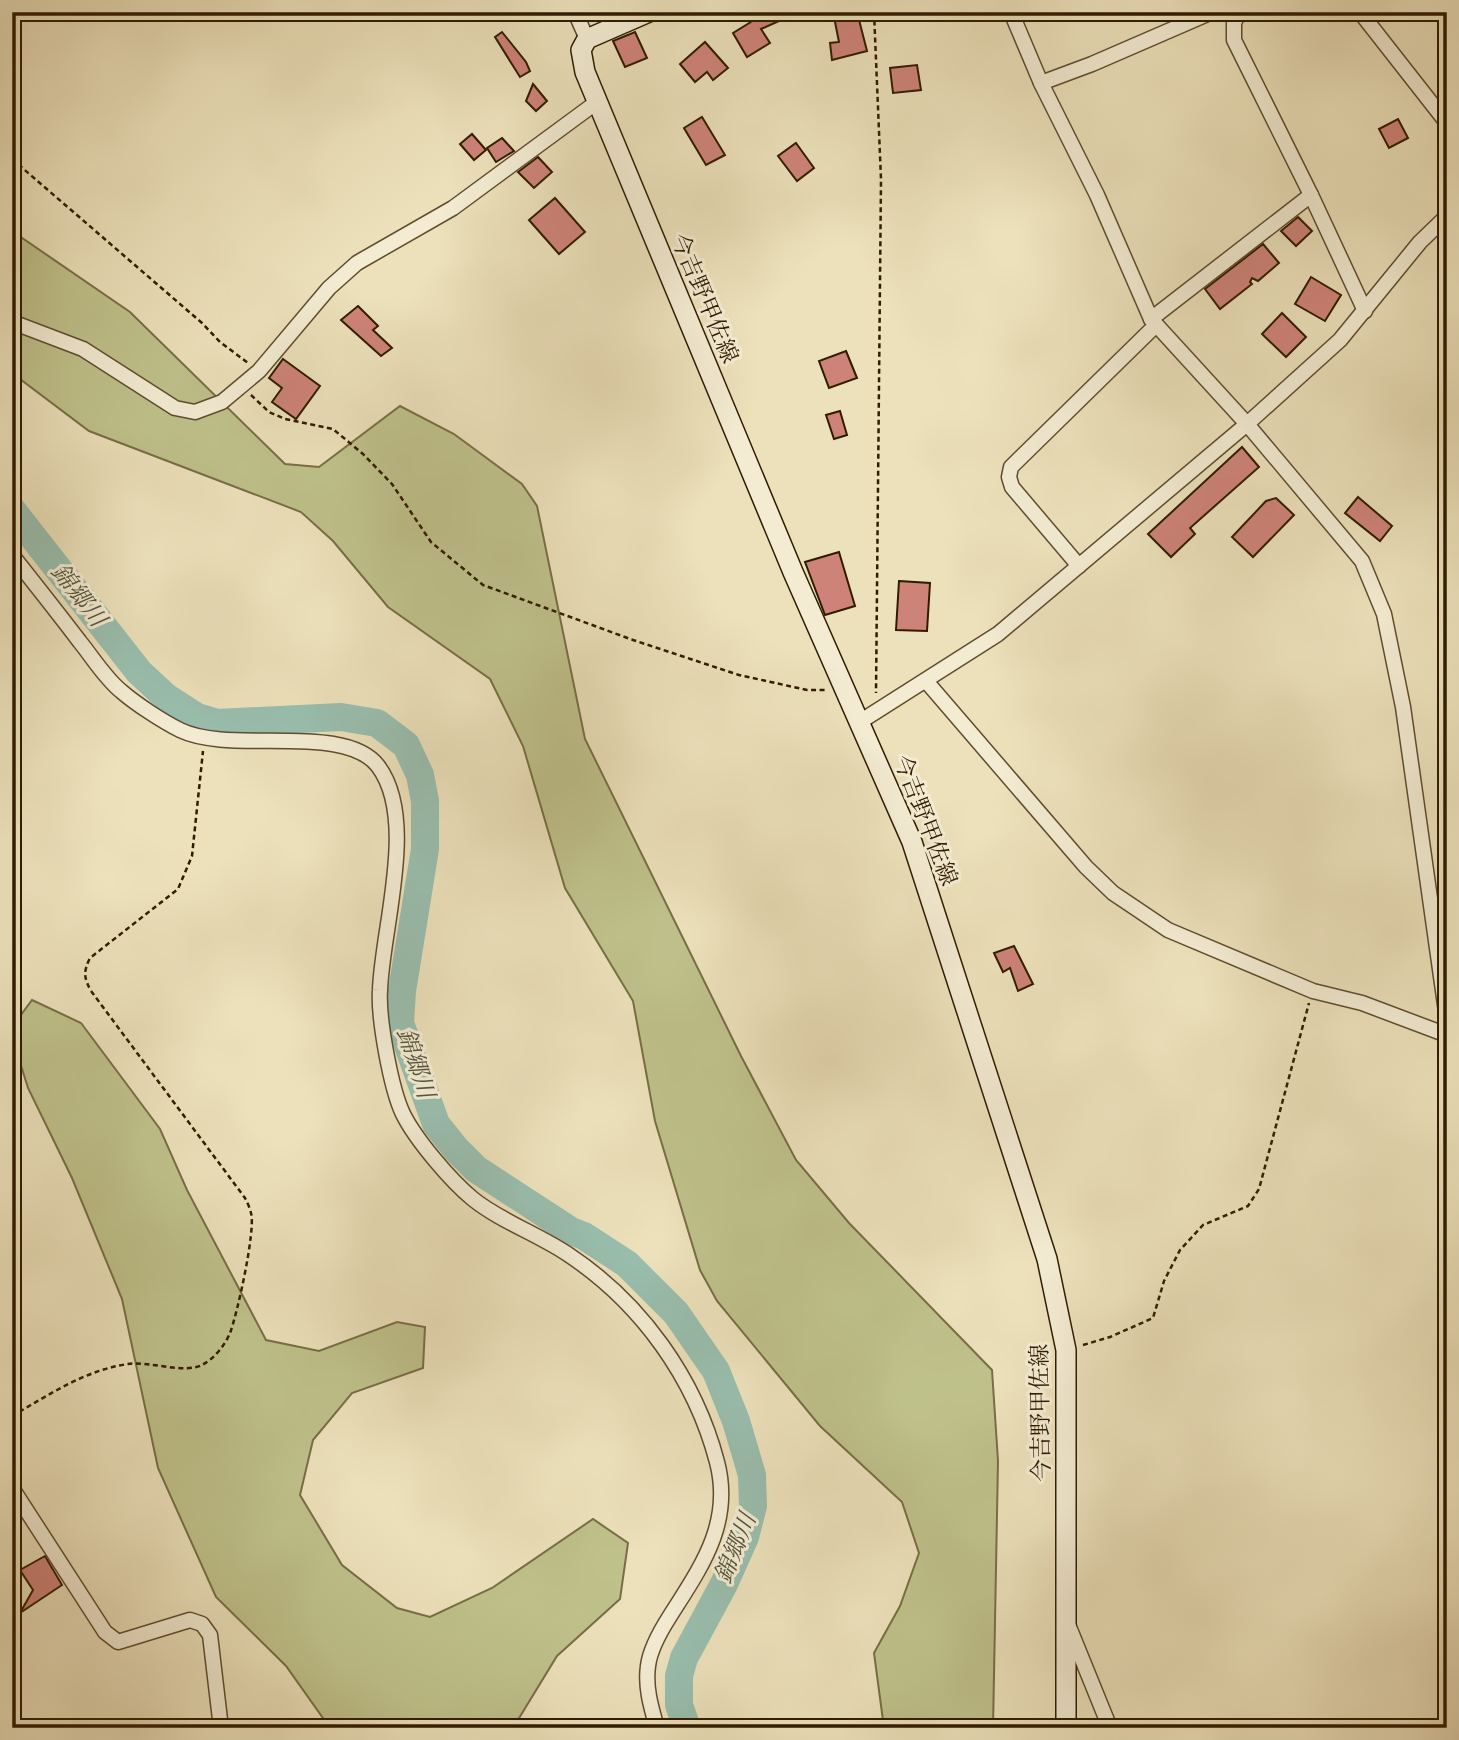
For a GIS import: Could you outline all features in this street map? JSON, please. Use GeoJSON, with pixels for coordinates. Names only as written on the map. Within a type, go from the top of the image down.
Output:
{"type":"FeatureCollection","features":[{"type":"Feature","properties":{"kind":"main road"},"geometry":{"type":"LineString","coordinates":[[587,39],[649,12]]}},
{"type":"Feature","properties":{"kind":"main road","name":"今吉野甲佐線"},"geometry":{"type":"LineString","coordinates":[[587,39],[582,50],[586,72],[597,102],[843,689],[912,842],[1047,1259],[1066,1350],[1066,1728]]}},
{"type":"Feature","properties":{"kind":"street"},"geometry":{"type":"LineString","coordinates":[[575,12],[587,39]]}},
{"type":"Feature","properties":{"kind":"street"},"geometry":{"type":"LineString","coordinates":[[1011,12],[1041,83],[1097,195],[1153,323],[1247,424],[1362,561],[1384,614],[1403,707],[1447,1019]]}},
{"type":"Feature","properties":{"kind":"street"},"geometry":{"type":"LineString","coordinates":[[1041,83],[1212,12]]}},
{"type":"Feature","properties":{"kind":"street"},"geometry":{"type":"LineString","coordinates":[[1237,12],[1234,40],[1365,311]]}},
{"type":"Feature","properties":{"kind":"street"},"geometry":{"type":"LineString","coordinates":[[1360,12],[1447,123]]}},
{"type":"Feature","properties":{"kind":"street"},"geometry":{"type":"LineString","coordinates":[[12,322],[83,349],[175,408],[195,412],[222,402],[259,371],[329,288],[357,263],[453,208],[597,102]]}},
{"type":"Feature","properties":{"kind":"street"},"geometry":{"type":"LineString","coordinates":[[1079,566],[1012,487],[1009,477],[1011,467],[1153,323],[1311,195]]}},
{"type":"Feature","properties":{"kind":"street"},"geometry":{"type":"LineString","coordinates":[[858,723],[998,634],[1247,424],[1340,340],[1420,242],[1447,216]]}},
{"type":"Feature","properties":{"kind":"street"},"geometry":{"type":"LineString","coordinates":[[12,555],[121,692],[180,730],[204,739],[322,743],[348,747],[375,761],[389,784],[395,818],[396,871],[379,1006],[389,1062],[403,1113],[436,1161],[474,1200],[570,1255],[628,1303],[668,1352],[703,1417],[719,1467],[721,1513],[714,1540],[661,1630],[648,1663],[648,1698],[657,1728]]}},
{"type":"Feature","properties":{"kind":"street"},"geometry":{"type":"LineString","coordinates":[[926,681],[1077,857],[1112,893],[1168,929],[1313,991],[1362,1003],[1447,1035]]}},
{"type":"Feature","properties":{"kind":"street"},"geometry":{"type":"LineString","coordinates":[[12,1488],[105,1632],[118,1642],[190,1620],[202,1624],[210,1634],[221,1728]]}},
{"type":"Feature","properties":{"kind":"street"},"geometry":{"type":"LineString","coordinates":[[1066,1620],[1110,1728]]}},
{"type":"Feature","properties":{"kind":"path"},"geometry":{"type":"LineString","coordinates":[[874,12],[881,180],[876,711]]}},
{"type":"Feature","properties":{"kind":"path"},"geometry":{"type":"LineString","coordinates":[[12,159],[202,323],[220,342],[259,371]]}},
{"type":"Feature","properties":{"kind":"path"},"geometry":{"type":"LineString","coordinates":[[240,387],[277,416],[333,429],[363,454],[392,484],[430,542],[483,585],[738,675],[807,690],[843,689]]}},
{"type":"Feature","properties":{"kind":"path"},"geometry":{"type":"LineString","coordinates":[[12,1416],[78,1378],[102,1371],[129,1364],[200,1366],[214,1356],[229,1335],[238,1306],[252,1228],[248,1205],[84,978],[90,958],[178,889],[192,856],[204,739]]}},
{"type":"Feature","properties":{"kind":"path"},"geometry":{"type":"LineString","coordinates":[[1066,1350],[1111,1337],[1153,1318],[1164,1281],[1180,1250],[1203,1225],[1248,1206],[1259,1189],[1313,991]]}},
{"type":"Feature","properties":{"kind":"green space"},"geometry":{"type":"Polygon","coordinates":[[[12,231],[130,312],[285,464],[319,467],[400,406],[454,434],[522,484],[537,506],[585,739],[741,1056],[796,1160],[849,1223],[992,1370],[998,1461],[993,1728],[884,1728],[874,1653],[900,1606],[919,1553],[902,1502],[820,1426],[717,1301],[700,1270],[655,1121],[633,1001],[565,888],[523,746],[490,679],[388,607],[333,541],[301,512],[89,431],[12,373],[12,231]]]}},
{"type":"Feature","properties":{"kind":"green space"},"geometry":{"type":"Polygon","coordinates":[[[32,1000],[81,1023],[160,1129],[187,1190],[266,1340],[319,1351],[397,1322],[425,1327],[423,1368],[352,1393],[313,1440],[300,1495],[342,1565],[397,1608],[430,1617],[492,1588],[593,1519],[628,1543],[620,1599],[557,1656],[513,1728],[330,1728],[286,1666],[216,1597],[158,1468],[122,1299],[72,1178],[28,1088],[12,1037],[12,1027],[32,1000]]]}},
{"type":"Feature","properties":{"kind":"building"},"geometry":{"type":"Polygon","coordinates":[[[767,12],[799,12],[761,29],[770,43],[747,57],[733,33],[767,12]]]}},
{"type":"Feature","properties":{"kind":"building"},"geometry":{"type":"Polygon","coordinates":[[[833,12],[857,12],[867,51],[832,60],[830,43],[839,42],[833,12]]]}},
{"type":"Feature","properties":{"kind":"building"},"geometry":{"type":"Polygon","coordinates":[[[502,32],[530,71],[520,77],[495,37],[502,32]]]}},
{"type":"Feature","properties":{"kind":"building"},"geometry":{"type":"Polygon","coordinates":[[[635,32],[647,58],[625,67],[613,41],[635,32]]]}},
{"type":"Feature","properties":{"kind":"building"},"geometry":{"type":"Polygon","coordinates":[[[705,42],[728,68],[713,80],[707,72],[695,82],[680,64],[705,42]]]}},
{"type":"Feature","properties":{"kind":"building"},"geometry":{"type":"Polygon","coordinates":[[[917,65],[921,90],[893,93],[890,68],[917,65]]]}},
{"type":"Feature","properties":{"kind":"building"},"geometry":{"type":"Polygon","coordinates":[[[533,84],[547,101],[536,111],[526,101],[533,84]]]}},
{"type":"Feature","properties":{"kind":"building"},"geometry":{"type":"Polygon","coordinates":[[[702,117],[725,155],[706,165],[684,128],[702,117]]]}},
{"type":"Feature","properties":{"kind":"building"},"geometry":{"type":"Polygon","coordinates":[[[1398,119],[1408,138],[1389,148],[1379,129],[1398,119]]]}},
{"type":"Feature","properties":{"kind":"building"},"geometry":{"type":"Polygon","coordinates":[[[472,134],[486,150],[474,160],[460,144],[472,134]]]}},
{"type":"Feature","properties":{"kind":"building"},"geometry":{"type":"Polygon","coordinates":[[[502,138],[514,151],[496,162],[487,148],[502,138]]]}},
{"type":"Feature","properties":{"kind":"building"},"geometry":{"type":"Polygon","coordinates":[[[796,143],[814,168],[797,181],[778,156],[796,143]]]}},
{"type":"Feature","properties":{"kind":"building"},"geometry":{"type":"Polygon","coordinates":[[[538,157],[552,172],[534,188],[518,172],[538,157]]]}},
{"type":"Feature","properties":{"kind":"building"},"geometry":{"type":"Polygon","coordinates":[[[555,198],[585,232],[559,254],[529,220],[555,198]]]}},
{"type":"Feature","properties":{"kind":"building"},"geometry":{"type":"Polygon","coordinates":[[[1298,217],[1312,231],[1296,246],[1281,231],[1298,217]]]}},
{"type":"Feature","properties":{"kind":"building"},"geometry":{"type":"Polygon","coordinates":[[[1263,244],[1279,263],[1258,281],[1252,278],[1252,284],[1220,309],[1205,289],[1263,244]]]}},
{"type":"Feature","properties":{"kind":"building"},"geometry":{"type":"Polygon","coordinates":[[[1311,277],[1341,295],[1325,321],[1295,304],[1311,277]]]}},
{"type":"Feature","properties":{"kind":"building"},"geometry":{"type":"Polygon","coordinates":[[[358,306],[378,326],[373,330],[392,348],[381,356],[341,320],[358,306]]]}},
{"type":"Feature","properties":{"kind":"building"},"geometry":{"type":"Polygon","coordinates":[[[1282,313],[1306,337],[1286,357],[1262,334],[1282,313]]]}},
{"type":"Feature","properties":{"kind":"building"},"geometry":{"type":"Polygon","coordinates":[[[846,351],[857,378],[829,388],[819,361],[846,351]]]}},
{"type":"Feature","properties":{"kind":"building"},"geometry":{"type":"Polygon","coordinates":[[[283,359],[320,386],[296,419],[272,402],[282,388],[269,378],[283,359]]]}},
{"type":"Feature","properties":{"kind":"building"},"geometry":{"type":"Polygon","coordinates":[[[840,411],[847,435],[834,439],[826,415],[840,411]]]}},
{"type":"Feature","properties":{"kind":"building"},"geometry":{"type":"Polygon","coordinates":[[[1242,447],[1259,467],[1190,528],[1195,534],[1171,557],[1148,534],[1242,447]]]}},
{"type":"Feature","properties":{"kind":"building"},"geometry":{"type":"Polygon","coordinates":[[[1358,497],[1392,526],[1380,541],[1345,513],[1358,497]]]}},
{"type":"Feature","properties":{"kind":"building"},"geometry":{"type":"Polygon","coordinates":[[[1276,498],[1294,515],[1253,557],[1232,537],[1266,501],[1276,498]]]}},
{"type":"Feature","properties":{"kind":"building"},"geometry":{"type":"Polygon","coordinates":[[[839,552],[855,606],[825,615],[805,562],[839,552]]]}},
{"type":"Feature","properties":{"kind":"building"},"geometry":{"type":"Polygon","coordinates":[[[899,581],[930,583],[927,631],[896,630],[899,581]]]}},
{"type":"Feature","properties":{"kind":"building"},"geometry":{"type":"Polygon","coordinates":[[[1014,946],[1033,984],[1018,991],[1010,968],[1003,972],[994,953],[1014,946]]]}},
{"type":"Feature","properties":{"kind":"building"},"geometry":{"type":"Polygon","coordinates":[[[45,1556],[62,1585],[20,1613],[33,1590],[20,1570],[45,1556]]]}},
{"type":"Feature","properties":{"kind":"waterway","name":"錦郷川"},"geometry":{"type":"LineString","coordinates":[[12,510],[139,672],[166,697],[197,717],[217,723],[341,717],[377,723],[406,745],[420,775],[425,801],[425,849],[402,991],[400,1023],[436,1124],[476,1169],[627,1264],[676,1313],[716,1371],[736,1421],[752,1475],[753,1506],[745,1537],[724,1584],[684,1658],[679,1676],[679,1705],[687,1728]]}}]}
